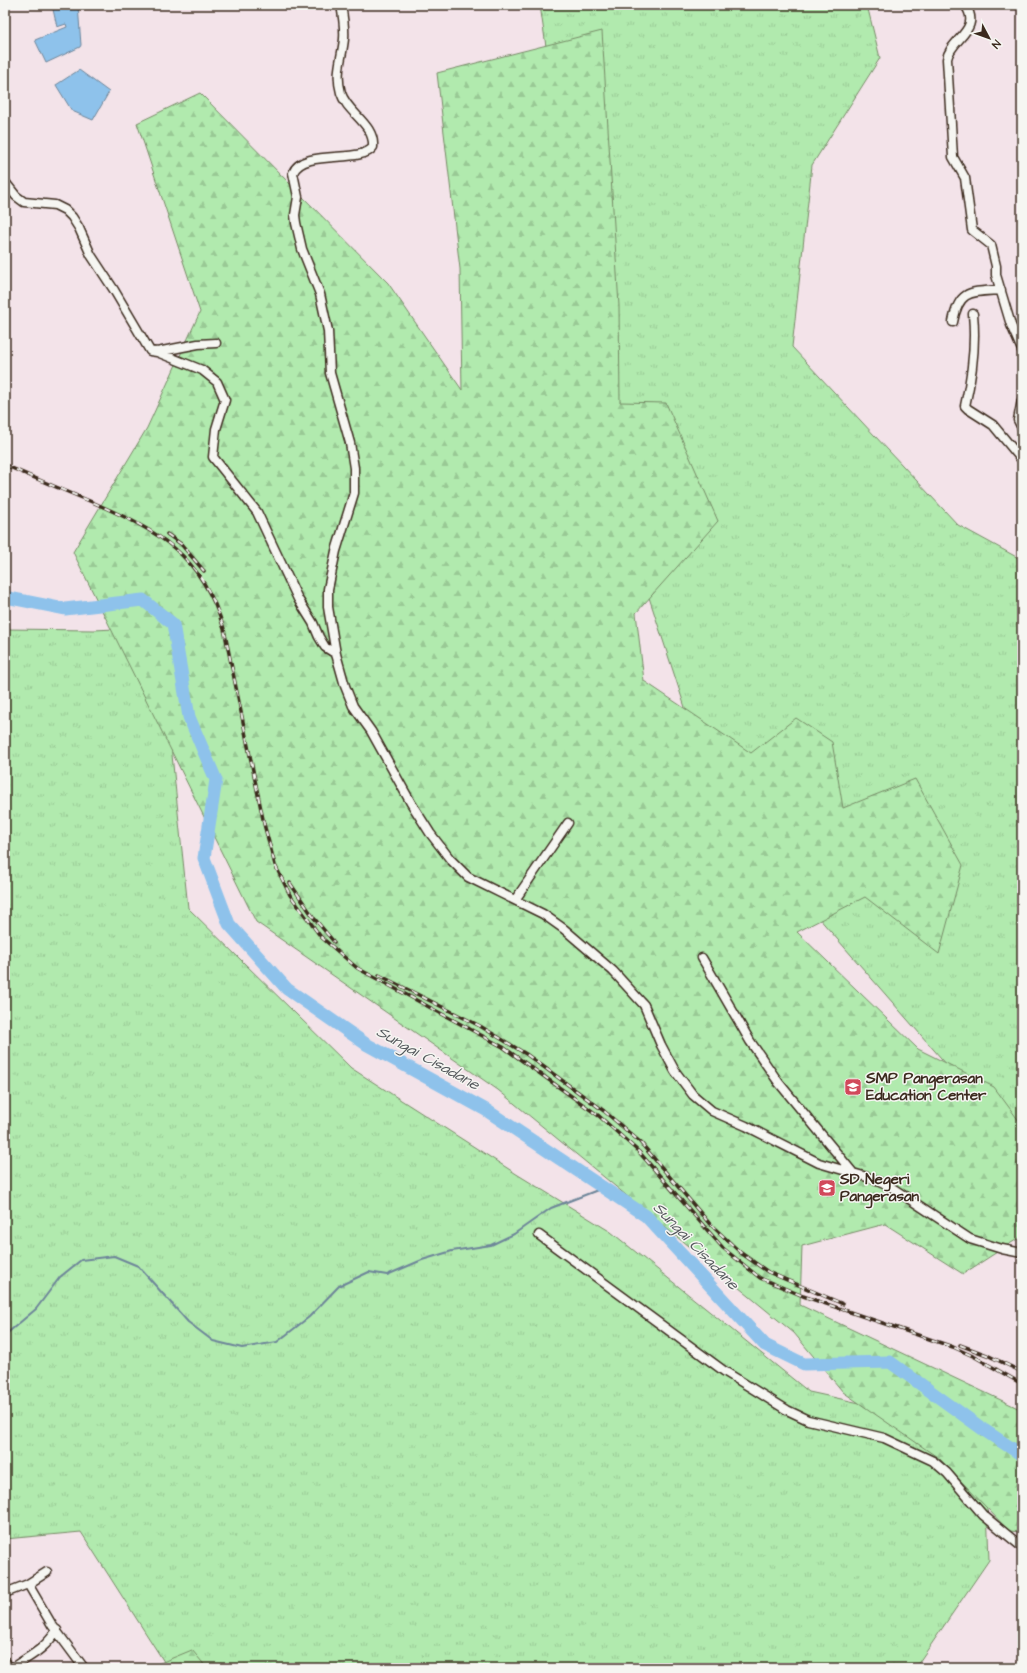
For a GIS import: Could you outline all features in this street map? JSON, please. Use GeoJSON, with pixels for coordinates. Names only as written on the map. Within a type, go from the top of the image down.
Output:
{"type":"FeatureCollection","features":[{"type":"Feature","properties":{"kind":"street"},"geometry":{"type":"LineString","coordinates":[[341,5],[344,34],[337,71],[338,81],[345,102],[367,128],[373,147],[369,151],[359,154],[313,160],[296,168],[292,174],[298,197],[295,215],[296,223],[302,249],[320,293],[328,331],[330,373],[350,443],[354,468],[354,493],[336,551],[328,589],[328,607],[336,654],[345,686],[353,706],[371,732],[411,803],[443,850],[458,868],[468,877],[542,914],[564,929],[613,971],[635,993],[649,1012],[668,1060],[693,1095],[705,1106],[724,1117],[746,1126],[819,1163],[870,1178],[898,1191],[970,1239],[1002,1249],[1022,1253]]}},
{"type":"Feature","properties":{"kind":"street"},"geometry":{"type":"LineString","coordinates":[[965,5],[970,16],[969,26],[950,51],[947,59],[953,157],[965,178],[972,230],[991,245],[996,266],[996,275],[1011,325],[1022,350]]}},
{"type":"Feature","properties":{"kind":"street"},"geometry":{"type":"LineString","coordinates":[[5,182],[16,196],[24,202],[55,205],[69,214],[79,228],[94,259],[114,290],[148,350],[157,352],[202,370],[217,382],[224,400],[216,429],[213,457],[257,512],[298,599],[313,623],[324,647],[336,654]]}},
{"type":"Feature","properties":{"kind":"street"},"geometry":{"type":"LineString","coordinates":[[953,322],[956,307],[963,297],[974,292],[1001,290]]}},
{"type":"Feature","properties":{"kind":"street"},"geometry":{"type":"LineString","coordinates":[[973,314],[974,330],[971,382],[965,406],[993,425],[1022,460]]}},
{"type":"Feature","properties":{"kind":"street"},"geometry":{"type":"LineString","coordinates":[[157,352],[182,346],[216,343]]}},
{"type":"Feature","properties":{"kind":"street"},"geometry":{"type":"LineString","coordinates":[[1022,400],[1018,420],[1022,428]]}},
{"type":"Feature","properties":{"kind":"street"},"geometry":{"type":"LineString","coordinates":[[515,900],[568,823]]}},
{"type":"Feature","properties":{"kind":"street"},"geometry":{"type":"LineString","coordinates":[[702,958],[750,1041],[779,1083],[854,1174]]}},
{"type":"Feature","properties":{"kind":"street"},"geometry":{"type":"LineString","coordinates":[[539,1235],[724,1371],[787,1410],[808,1420],[884,1438],[933,1461],[947,1473],[983,1515],[1022,1547]]}},
{"type":"Feature","properties":{"kind":"street"},"geometry":{"type":"LineString","coordinates":[[5,1593],[28,1584],[47,1572]]}},
{"type":"Feature","properties":{"kind":"street"},"geometry":{"type":"LineString","coordinates":[[28,1584],[56,1630],[84,1668]]}},
{"type":"Feature","properties":{"kind":"street"},"geometry":{"type":"LineString","coordinates":[[5,1661],[10,1668],[43,1648],[48,1644],[56,1630]]}},
{"type":"Feature","properties":{"kind":"green space"},"geometry":{"type":"Polygon","coordinates":[[[540,5],[867,5],[880,58],[812,165],[792,347],[958,525],[1022,560],[1022,1153],[715,799],[607,469],[540,5]]]}},
{"type":"Feature","properties":{"kind":"green space"},"geometry":{"type":"Polygon","coordinates":[[[602,31],[619,306],[620,402],[666,403],[718,521],[636,613],[644,681],[751,753],[796,718],[832,742],[843,808],[915,779],[963,865],[939,954],[865,897],[797,932],[918,1049],[994,1087],[1022,1125],[1022,1236],[963,1274],[885,1224],[802,1246],[800,1305],[1022,1410],[1022,1532],[1009,1531],[940,1459],[843,1392],[794,1333],[498,1090],[256,922],[73,552],[147,428],[200,312],[137,123],[200,93],[388,283],[462,390],[460,269],[437,73],[602,31]]]}},
{"type":"Feature","properties":{"kind":"green space"},"geometry":{"type":"Polygon","coordinates":[[[136,628],[165,688],[188,908],[351,1068],[518,1175],[611,1232],[809,1392],[901,1412],[986,1483],[989,1560],[915,1668],[168,1668],[81,1532],[5,1539],[5,629],[94,630],[136,628]]]}},
{"type":"Feature","properties":{"kind":"green space"},"geometry":{"type":"Polygon","coordinates":[[[192,1650],[207,1668],[148,1668],[192,1650]]]}},
{"type":"Feature","properties":{"kind":"water"},"geometry":{"type":"Polygon","coordinates":[[[52,5],[78,5],[81,45],[80,47],[46,63],[35,40],[67,27],[66,24],[57,27],[52,5]]]}},
{"type":"Feature","properties":{"kind":"water"},"geometry":{"type":"Polygon","coordinates":[[[79,70],[109,92],[93,120],[72,111],[56,85],[79,70]]]}},
{"type":"Feature","properties":{"kind":"waterway","name":"Sungai Cisadane"},"geometry":{"type":"LineString","coordinates":[[5,597],[65,609],[143,600],[173,624],[189,717],[216,780],[204,858],[229,924],[287,989],[366,1044],[486,1110],[646,1216],[765,1345],[804,1364],[890,1362],[984,1430],[1022,1455]]}},
{"type":"Feature","properties":{"kind":"waterway"},"geometry":{"type":"LineString","coordinates":[[5,1335],[36,1309],[60,1277],[81,1260],[114,1256],[138,1266],[188,1322],[213,1341],[242,1348],[277,1342],[309,1317],[339,1286],[369,1272],[387,1275],[422,1260],[452,1251],[491,1245],[514,1234],[551,1208],[603,1188]]}},
{"type":"Feature","properties":{"kind":"railway"},"geometry":{"type":"LineString","coordinates":[[5,465],[92,502],[138,524],[158,536],[175,549],[190,564],[203,582],[215,603],[224,629],[264,824],[275,865],[290,895],[321,937],[357,968],[503,1047],[599,1116],[639,1152],[723,1248],[760,1278],[803,1296],[953,1347],[975,1357],[1022,1384]]}},
{"type":"Feature","properties":{"kind":"railway"},"geometry":{"type":"LineString","coordinates":[[167,534],[181,544],[204,571]]}},
{"type":"Feature","properties":{"kind":"railway"},"geometry":{"type":"LineString","coordinates":[[290,883],[314,918],[334,942]]}},
{"type":"Feature","properties":{"kind":"railway"},"geometry":{"type":"LineString","coordinates":[[379,975],[480,1026],[526,1054],[604,1111],[640,1142],[709,1223],[741,1253],[768,1272],[843,1304]]}},
{"type":"Feature","properties":{"kind":"railway"},"geometry":{"type":"LineString","coordinates":[[960,1345],[987,1355],[1022,1372]]}},
{"type":"Feature","properties":{"kind":"place","name":"SMP Pangerasan Education Center"},"geometry":{"type":"Point","coordinates":[853,1087]}},
{"type":"Feature","properties":{"kind":"place","name":"SD Negeri Pangerasan"},"geometry":{"type":"Point","coordinates":[827,1188]}}]}
